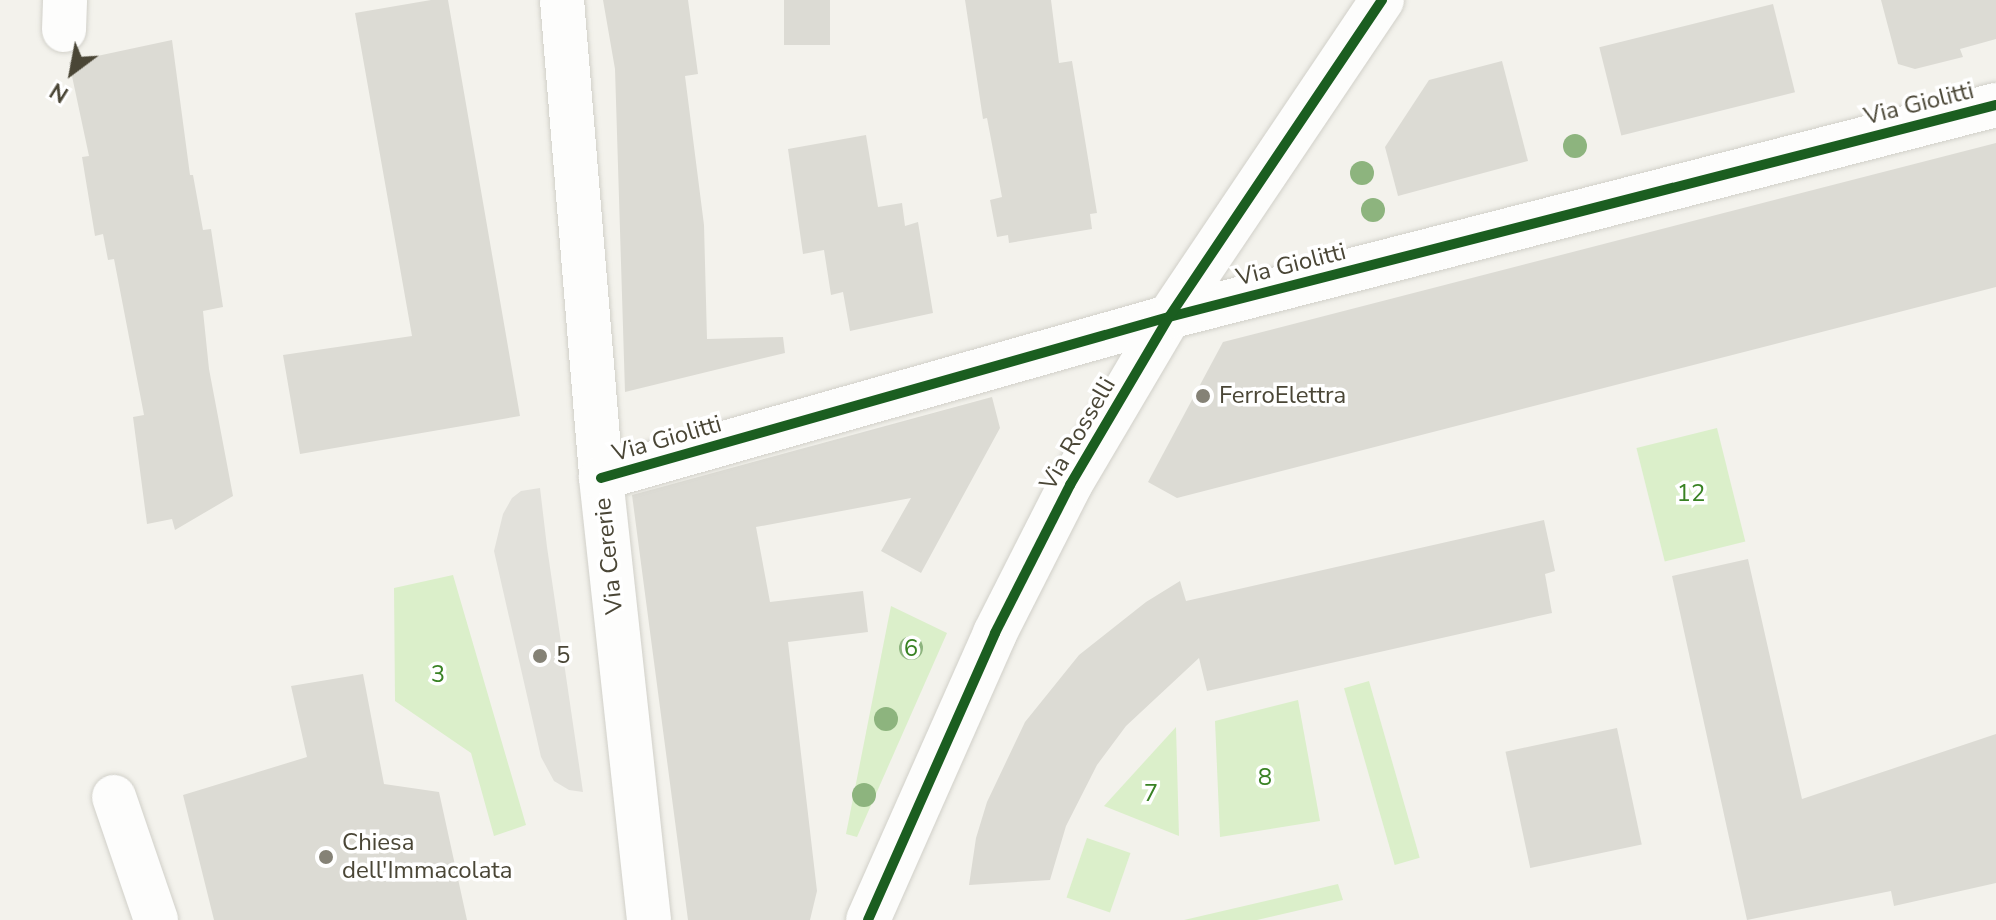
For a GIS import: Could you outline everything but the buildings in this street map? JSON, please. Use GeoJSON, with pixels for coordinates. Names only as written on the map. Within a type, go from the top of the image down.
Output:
{"type":"FeatureCollection","features":[{"type":"Feature","properties":{"kind":"street","name":"Via Cererie"},"geometry":{"type":"LineString","coordinates":[[562,0],[601,478],[649,920]]}},
{"type":"Feature","properties":{"kind":"street","name":"Via Rosselli"},"geometry":{"type":"LineString","coordinates":[[868,920],[995,633],[1070,485],[1169,317],[1382,0]]}},
{"type":"Feature","properties":{"kind":"street","name":"Via Giolitti"},"geometry":{"type":"LineString","coordinates":[[601,478],[1169,317],[1996,105]]}},
{"type":"Feature","properties":{"kind":"street"},"geometry":{"type":"LineString","coordinates":[[114,797],[156,920]]}},
{"type":"Feature","properties":{"kind":"green space","name":"12"},"geometry":{"type":"Polygon","coordinates":[[[1717,428],[1745,542],[1665,562],[1636,448],[1717,428]]]}},
{"type":"Feature","properties":{"kind":"green space","name":"3"},"geometry":{"type":"Polygon","coordinates":[[[453,575],[526,825],[494,836],[471,753],[395,701],[394,588],[453,575]]]}},
{"type":"Feature","properties":{"kind":"green space","name":"6"},"geometry":{"type":"Polygon","coordinates":[[[891,606],[947,633],[857,837],[846,834],[891,606]]]}},
{"type":"Feature","properties":{"kind":"green space"},"geometry":{"type":"Polygon","coordinates":[[[1369,681],[1420,858],[1395,865],[1344,688],[1369,681]]]}},
{"type":"Feature","properties":{"kind":"green space","name":"8"},"geometry":{"type":"Polygon","coordinates":[[[1298,700],[1320,821],[1220,837],[1215,721],[1298,700]]]}},
{"type":"Feature","properties":{"kind":"green space","name":"7"},"geometry":{"type":"Polygon","coordinates":[[[1176,727],[1179,836],[1104,806],[1176,727]]]}},
{"type":"Feature","properties":{"kind":"green space"},"geometry":{"type":"Polygon","coordinates":[[[1087,838],[1130,853],[1110,913],[1066,898],[1087,838]]]}},
{"type":"Feature","properties":{"kind":"green space"},"geometry":{"type":"Polygon","coordinates":[[[1338,884],[1343,900],[1257,920],[1184,920],[1338,884]]]}},
{"type":"Feature","properties":{"kind":"shaded area","name":"5"},"geometry":{"type":"Polygon","coordinates":[[[540,488],[583,792],[569,790],[554,781],[541,757],[494,551],[503,514],[512,498],[521,491],[540,488]]]}},
{"type":"Feature","properties":{"kind":"cycle path"},"geometry":{"type":"LineString","coordinates":[[868,920],[995,633],[1070,485],[1169,317],[1382,0]]}},
{"type":"Feature","properties":{"kind":"cycle path"},"geometry":{"type":"LineString","coordinates":[[601,478],[1169,317],[1996,105]]}},
{"type":"Feature","properties":{"kind":"place","name":"FerroElettra"},"geometry":{"type":"Point","coordinates":[1203,396]}},
{"type":"Feature","properties":{"kind":"place","name":"5"},"geometry":{"type":"Point","coordinates":[540,656]}},
{"type":"Feature","properties":{"kind":"place","name":"Chiesa dell'Immacolata"},"geometry":{"type":"Point","coordinates":[326,857]}}]}
